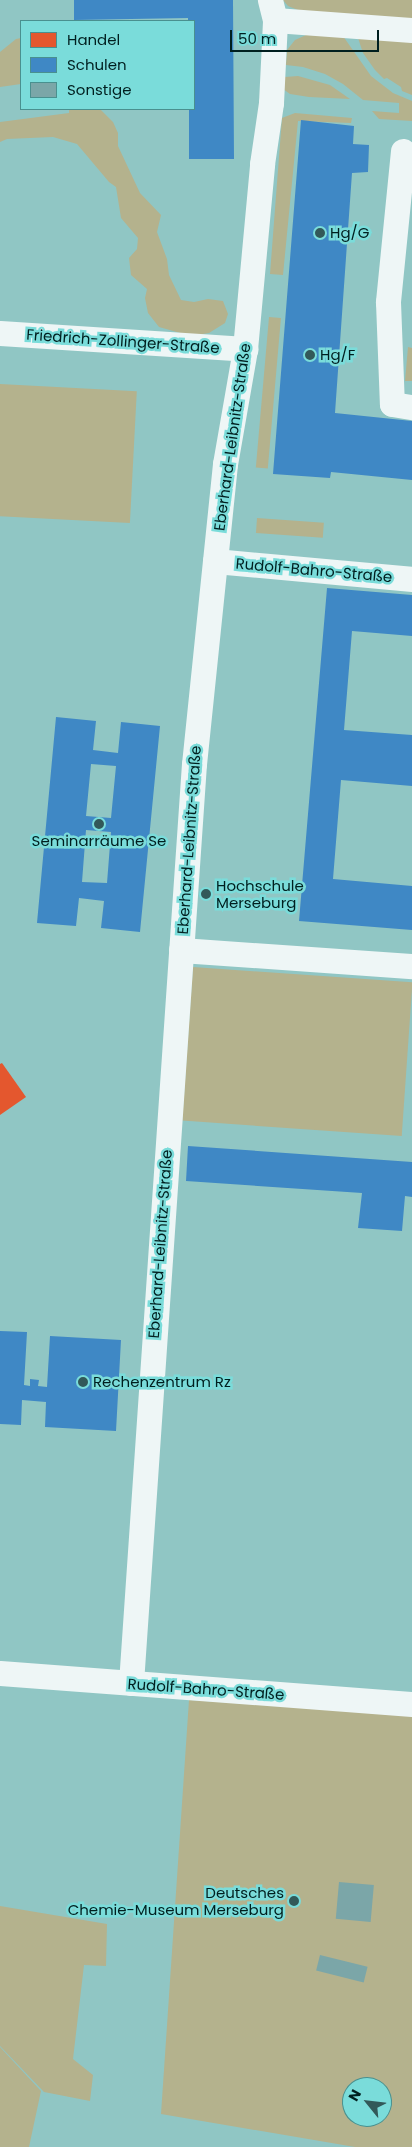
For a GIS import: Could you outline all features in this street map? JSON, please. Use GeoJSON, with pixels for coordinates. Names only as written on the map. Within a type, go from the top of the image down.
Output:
{"type":"FeatureCollection","features":[{"type":"Feature","properties":{"kind":"street"},"geometry":{"type":"LineString","coordinates":[[272,10],[412,30]]}},
{"type":"Feature","properties":{"kind":"street","name":"Eberhard-Leibnitz-Straße"},"geometry":{"type":"LineString","coordinates":[[131,1683],[194,764],[225,464],[245,349],[262,164],[271,102],[272,10]]}},
{"type":"Feature","properties":{"kind":"street"},"geometry":{"type":"LineString","coordinates":[[403,151],[388,302],[389,339],[392,404],[412,407]]}},
{"type":"Feature","properties":{"kind":"street","name":"Friedrich-Zollinger-Straße"},"geometry":{"type":"LineString","coordinates":[[0,334],[245,349]]}},
{"type":"Feature","properties":{"kind":"street","name":"Rudolf-Bahro-Straße"},"geometry":{"type":"LineString","coordinates":[[215,561],[412,578]]}},
{"type":"Feature","properties":{"kind":"street"},"geometry":{"type":"LineString","coordinates":[[181,950],[412,966]]}},
{"type":"Feature","properties":{"kind":"street","name":"Rudolf-Bahro-Straße"},"geometry":{"type":"LineString","coordinates":[[0,1673],[412,1704]]}},
{"type":"Feature","properties":{"kind":"shaded area"},"geometry":{"type":"Polygon","coordinates":[[[283,0],[412,0],[412,22],[298,10],[288,6],[283,0]]]}},
{"type":"Feature","properties":{"kind":"shaded area"},"geometry":{"type":"Polygon","coordinates":[[[306,35],[343,36],[371,76],[393,93],[412,101],[412,121],[379,119],[372,111],[399,113],[399,103],[363,100],[343,84],[325,74],[303,67],[286,65],[287,50],[295,40],[306,35]]]}},
{"type":"Feature","properties":{"kind":"shaded area"},"geometry":{"type":"Polygon","coordinates":[[[20,38],[20,84],[0,87],[0,52],[16,39],[20,38]]]}},
{"type":"Feature","properties":{"kind":"shaded area"},"geometry":{"type":"Polygon","coordinates":[[[358,38],[412,42],[412,95],[402,91],[401,87],[387,78],[384,79],[375,70],[363,53],[358,38]]]}},
{"type":"Feature","properties":{"kind":"shaded area"},"geometry":{"type":"Polygon","coordinates":[[[298,76],[330,85],[350,99],[309,97],[290,94],[283,89],[285,77],[298,76]]]}},
{"type":"Feature","properties":{"kind":"shaded area"},"geometry":{"type":"Polygon","coordinates":[[[69,110],[101,110],[113,122],[118,133],[118,146],[140,193],[161,215],[157,232],[167,259],[169,275],[181,300],[194,302],[208,299],[223,301],[228,314],[225,323],[209,333],[191,336],[159,327],[148,313],[145,298],[147,289],[131,275],[129,258],[137,249],[138,238],[121,218],[116,187],[109,182],[77,144],[53,137],[7,139],[0,142],[0,122],[69,113],[69,110]]]}},
{"type":"Feature","properties":{"kind":"shaded area"},"geometry":{"type":"Polygon","coordinates":[[[295,113],[352,118],[351,123],[298,121],[283,275],[270,274],[282,118],[295,113]]]}},
{"type":"Feature","properties":{"kind":"shaded area"},"geometry":{"type":"Polygon","coordinates":[[[269,317],[281,318],[268,468],[256,467],[269,317]]]}},
{"type":"Feature","properties":{"kind":"shaded area"},"geometry":{"type":"Polygon","coordinates":[[[408,347],[412,348],[412,381],[405,381],[408,347]]]}},
{"type":"Feature","properties":{"kind":"shaded area"},"geometry":{"type":"Polygon","coordinates":[[[0,384],[137,391],[130,523],[0,516],[0,384]]]}},
{"type":"Feature","properties":{"kind":"shaded area"},"geometry":{"type":"Polygon","coordinates":[[[257,518],[324,523],[323,538],[256,533],[257,518]]]}},
{"type":"Feature","properties":{"kind":"shaded area"},"geometry":{"type":"Polygon","coordinates":[[[193,967],[412,982],[402,1136],[182,1121],[193,967]]]}},
{"type":"Feature","properties":{"kind":"shaded area","name":"Deutsches Chemie-Museum Merseburg"},"geometry":{"type":"Polygon","coordinates":[[[189,1700],[412,1715],[412,2147],[355,2147],[161,2114],[189,1700]]]}},
{"type":"Feature","properties":{"kind":"shaded area"},"geometry":{"type":"Polygon","coordinates":[[[0,1906],[107,1924],[106,1966],[84,1965],[73,2059],[93,2075],[90,2101],[44,2092],[0,2046],[0,1906]]]}},
{"type":"Feature","properties":{"kind":"shaded area"},"geometry":{"type":"Polygon","coordinates":[[[0,2047],[41,2091],[29,2147],[0,2147],[0,2047]]]}},
{"type":"Feature","properties":{"kind":"building: Handel"},"geometry":{"type":"Polygon","coordinates":[[[2,1063],[26,1097],[0,1115],[0,1064],[2,1063]]]}},
{"type":"Feature","properties":{"kind":"building: Schulen"},"geometry":{"type":"Polygon","coordinates":[[[74,0],[233,0],[234,159],[189,159],[189,110],[195,110],[195,20],[188,20],[188,18],[74,20],[74,0]]]}},
{"type":"Feature","properties":{"kind":"building: Schulen"},"geometry":{"type":"Polygon","coordinates":[[[301,120],[354,126],[353,144],[369,145],[368,172],[352,173],[335,413],[412,421],[412,480],[331,472],[330,478],[273,474],[301,120]]]}},
{"type":"Feature","properties":{"kind":"building: Schulen"},"geometry":{"type":"Polygon","coordinates":[[[327,588],[412,595],[412,636],[352,631],[344,730],[412,735],[412,786],[341,780],[333,879],[412,886],[412,930],[299,921],[327,588]]]}},
{"type":"Feature","properties":{"kind":"building: Schulen","name":"Seminarräume Se"},"geometry":{"type":"Polygon","coordinates":[[[56,717],[96,721],[93,750],[118,753],[121,722],[160,726],[140,932],[101,928],[104,901],[79,898],[76,926],[37,923],[56,717]],[[91,764],[86,816],[111,818],[116,766],[91,764]],[[86,830],[82,882],[107,883],[111,832],[86,830]]]}},
{"type":"Feature","properties":{"kind":"building: Schulen"},"geometry":{"type":"Polygon","coordinates":[[[188,1146],[412,1162],[412,1197],[405,1196],[402,1231],[358,1228],[362,1193],[186,1181],[188,1146]]]}},
{"type":"Feature","properties":{"kind":"building: Schulen","name":"Rechenzentrum Rz"},"geometry":{"type":"Polygon","coordinates":[[[0,1331],[27,1332],[24,1385],[30,1386],[30,1379],[39,1380],[38,1386],[47,1387],[50,1336],[121,1340],[116,1431],[45,1427],[46,1402],[22,1400],[21,1425],[0,1424],[0,1331]]]}},
{"type":"Feature","properties":{"kind":"building: Sonstige"},"geometry":{"type":"Polygon","coordinates":[[[339,1882],[374,1885],[371,1922],[336,1919],[339,1882]]]}},
{"type":"Feature","properties":{"kind":"building: Sonstige"},"geometry":{"type":"Polygon","coordinates":[[[320,1955],[368,1967],[364,1982],[316,1971],[320,1955]]]}},
{"type":"Feature","properties":{"kind":"place","name":"Hg/G"},"geometry":{"type":"Point","coordinates":[320,233]}},
{"type":"Feature","properties":{"kind":"place","name":"Hg/F"},"geometry":{"type":"Point","coordinates":[310,355]}},
{"type":"Feature","properties":{"kind":"place","name":"Seminarräume Se"},"geometry":{"type":"Point","coordinates":[99,824]}},
{"type":"Feature","properties":{"kind":"place","name":"Hochschule Merseburg"},"geometry":{"type":"Point","coordinates":[206,894]}},
{"type":"Feature","properties":{"kind":"place","name":"Rechenzentrum Rz"},"geometry":{"type":"Point","coordinates":[83,1382]}},
{"type":"Feature","properties":{"kind":"place","name":"Deutsches Chemie-Museum Merseburg"},"geometry":{"type":"Point","coordinates":[294,1901]}}]}
